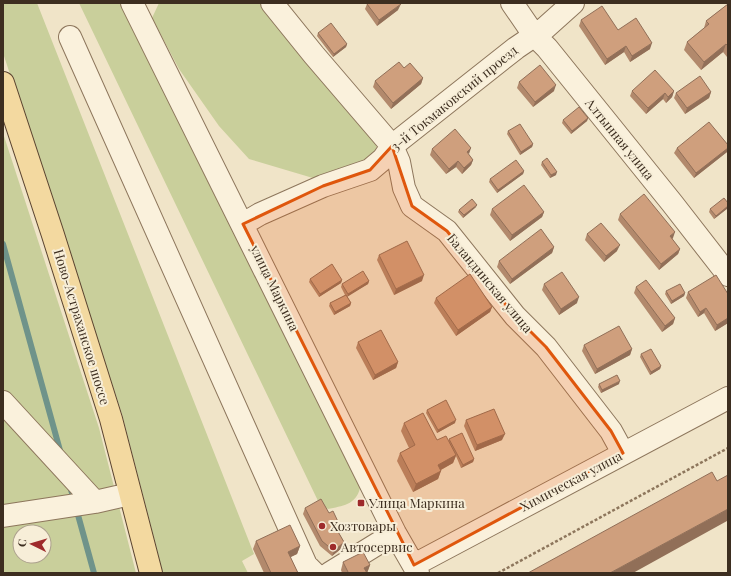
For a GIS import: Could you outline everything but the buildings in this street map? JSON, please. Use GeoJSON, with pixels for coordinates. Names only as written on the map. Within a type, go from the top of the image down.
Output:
{"type":"FeatureCollection","features":[{"type":"Feature","properties":{"kind":"main road","name":"Ново-Астраханское шоссе"},"geometry":{"type":"LineString","coordinates":[[3,83],[111,420],[151,573]]}},
{"type":"Feature","properties":{"kind":"street","name":"Баландинская улица"},"geometry":{"type":"LineString","coordinates":[[272,3],[314,55],[392,146],[399,162],[404,188],[412,206],[447,232],[515,316],[546,347],[611,431],[623,453]]}},
{"type":"Feature","properties":{"kind":"street","name":"Алтынная улица"},"geometry":{"type":"LineString","coordinates":[[512,3],[534,35],[547,48],[728,275]]}},
{"type":"Feature","properties":{"kind":"street","name":"3-й Токмаковский проезд"},"geometry":{"type":"LineString","coordinates":[[243,224],[260,214],[324,186],[370,170],[383,159],[392,146],[534,35],[544,29],[573,3]]}},
{"type":"Feature","properties":{"kind":"street","name":"улица Маркина"},"geometry":{"type":"LineString","coordinates":[[140,7],[243,224],[396,533],[416,569]]}},
{"type":"Feature","properties":{"kind":"street"},"geometry":{"type":"LineString","coordinates":[[70,37],[306,565],[314,573]]}},
{"type":"Feature","properties":{"kind":"street","name":"Химическая улица"},"geometry":{"type":"LineString","coordinates":[[416,569],[623,453],[728,398]]}},
{"type":"Feature","properties":{"kind":"street"},"geometry":{"type":"LineString","coordinates":[[3,402],[95,502]]}},
{"type":"Feature","properties":{"kind":"street"},"geometry":{"type":"LineString","coordinates":[[3,516],[95,502],[130,494]]}},
{"type":"Feature","properties":{"kind":"street"},"geometry":{"type":"LineString","coordinates":[[330,573],[396,533]]}},
{"type":"Feature","properties":{"kind":"path"},"geometry":{"type":"LineString","coordinates":[[498,573],[728,448]]}},
{"type":"Feature","properties":{"kind":"highlighted area"},"geometry":{"type":"Polygon","coordinates":[[[392,146],[412,206],[447,231],[515,316],[546,347],[611,431],[623,453],[414,565],[243,224],[323,186],[370,170],[392,146]]]}},
{"type":"Feature","properties":{"kind":"green space"},"geometry":{"type":"Polygon","coordinates":[[[3,3],[37,3],[254,554],[242,561],[248,573],[163,573],[122,414],[3,53],[3,3]]]}},
{"type":"Feature","properties":{"kind":"green space"},"geometry":{"type":"Polygon","coordinates":[[[79,3],[120,3],[360,488],[355,498],[348,504],[328,509],[319,503],[79,3]]]}},
{"type":"Feature","properties":{"kind":"green space"},"geometry":{"type":"Polygon","coordinates":[[[159,3],[264,3],[376,138],[377,152],[367,163],[323,181],[249,159],[219,126],[179,69],[152,18],[159,3]]]}},
{"type":"Feature","properties":{"kind":"green space"},"geometry":{"type":"Polygon","coordinates":[[[3,133],[99,428],[136,573],[3,573],[3,133]]]}},
{"type":"Feature","properties":{"kind":"waterway"},"geometry":{"type":"LineString","coordinates":[[3,244],[61,454]]}},
{"type":"Feature","properties":{"kind":"waterway"},"geometry":{"type":"LineString","coordinates":[[70,486],[94,573]]}},
{"type":"Feature","properties":{"kind":"place","name":"Улица Маркина"},"geometry":{"type":"Point","coordinates":[361,503]}},
{"type":"Feature","properties":{"kind":"place","name":"Хозтовары"},"geometry":{"type":"Point","coordinates":[322,526]}},
{"type":"Feature","properties":{"kind":"place","name":"Автосервис"},"geometry":{"type":"Point","coordinates":[333,547]}}]}
